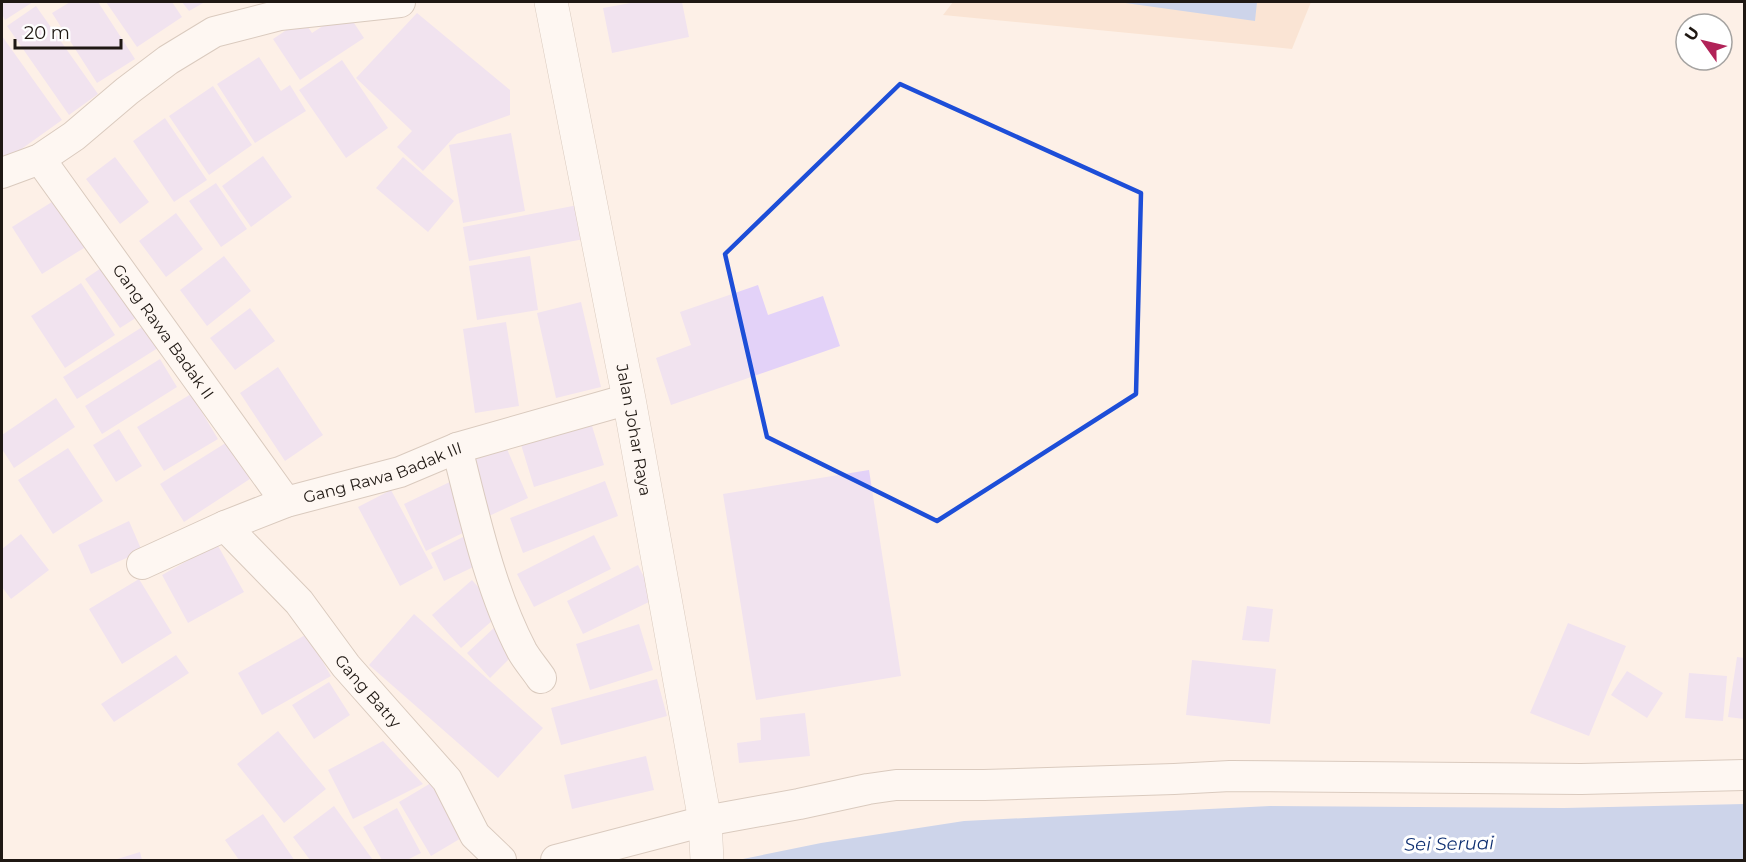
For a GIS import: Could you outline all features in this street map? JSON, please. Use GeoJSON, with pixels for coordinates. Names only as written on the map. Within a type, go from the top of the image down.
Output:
{"type":"FeatureCollection","features":[{"type":"Feature","properties":{"kind":"street"},"geometry":{"type":"LineString","coordinates":[[2,173],[40,159],[74,136],[168,60],[214,32],[280,15],[400,2]]}},
{"type":"Feature","properties":{"kind":"street","name":"Jalan Johar Raya"},"geometry":{"type":"LineString","coordinates":[[551,2],[629,399],[705,821],[707,859]]}},
{"type":"Feature","properties":{"kind":"street","name":"Gang Rawa Badak II"},"geometry":{"type":"LineString","coordinates":[[40,159],[286,502]]}},
{"type":"Feature","properties":{"kind":"street","name":"Gang Rawa Badak III"},"geometry":{"type":"LineString","coordinates":[[142,564],[225,526],[286,502],[400,472],[457,448],[629,399]]}},
{"type":"Feature","properties":{"kind":"street"},"geometry":{"type":"LineString","coordinates":[[457,448],[481,543],[502,604],[523,652],[541,678]]}},
{"type":"Feature","properties":{"kind":"street","name":"Gang Batry"},"geometry":{"type":"LineString","coordinates":[[225,526],[299,602],[346,666],[447,780],[475,835],[501,861]]}},
{"type":"Feature","properties":{"kind":"street"},"geometry":{"type":"LineString","coordinates":[[555,861],[705,821],[896,785],[1008,784],[1230,776],[1581,779],[1744,775]]}},
{"type":"Feature","properties":{"kind":"highlighted area"},"geometry":{"type":"Polygon","coordinates":[[[900,84],[1141,193],[1136,394],[937,521],[767,437],[725,254],[900,84]]]}},
{"type":"Feature","properties":{"kind":"shaded area"},"geometry":{"type":"Polygon","coordinates":[[[953,2],[1311,2],[1292,49],[943,15],[953,2]]]}},
{"type":"Feature","properties":{"kind":"water"},"geometry":{"type":"Polygon","coordinates":[[[1118,2],[1257,2],[1255,21],[1118,2]]]}},
{"type":"Feature","properties":{"kind":"water","name":"Sei Seruai"},"geometry":{"type":"Polygon","coordinates":[[[1744,804],[1744,860],[738,860],[821,843],[964,821],[1270,806],[1564,808],[1744,804]]]}},
{"type":"Feature","properties":{"kind":"building"},"geometry":{"type":"Polygon","coordinates":[[[2,2],[33,2],[5,20],[2,14],[2,2]]]}},
{"type":"Feature","properties":{"kind":"building"},"geometry":{"type":"Polygon","coordinates":[[[70,2],[98,2],[135,59],[97,83],[52,13],[70,2]]]}},
{"type":"Feature","properties":{"kind":"building"},"geometry":{"type":"Polygon","coordinates":[[[106,2],[172,2],[182,17],[137,47],[106,2]]]}},
{"type":"Feature","properties":{"kind":"building"},"geometry":{"type":"Polygon","coordinates":[[[182,2],[205,2],[189,11],[182,2]]]}},
{"type":"Feature","properties":{"kind":"building"},"geometry":{"type":"Polygon","coordinates":[[[636,2],[682,2],[689,37],[612,53],[603,8],[636,2]]]}},
{"type":"Feature","properties":{"kind":"building"},"geometry":{"type":"Polygon","coordinates":[[[36,6],[98,94],[69,115],[7,26],[36,6]]]}},
{"type":"Feature","properties":{"kind":"building"},"geometry":{"type":"Polygon","coordinates":[[[346,11],[364,38],[300,80],[273,39],[303,19],[312,33],[346,11]]]}},
{"type":"Feature","properties":{"kind":"building"},"geometry":{"type":"Polygon","coordinates":[[[417,13],[510,90],[510,115],[457,134],[423,171],[397,147],[412,131],[356,78],[417,13]]]}},
{"type":"Feature","properties":{"kind":"building"},"geometry":{"type":"Polygon","coordinates":[[[2,36],[62,120],[6,160],[2,154],[2,36]]]}},
{"type":"Feature","properties":{"kind":"building"},"geometry":{"type":"Polygon","coordinates":[[[259,57],[281,91],[290,85],[306,111],[255,143],[217,84],[259,57]]]}},
{"type":"Feature","properties":{"kind":"building"},"geometry":{"type":"Polygon","coordinates":[[[342,60],[388,128],[346,158],[299,90],[342,60]]]}},
{"type":"Feature","properties":{"kind":"building"},"geometry":{"type":"Polygon","coordinates":[[[213,86],[252,145],[209,175],[169,116],[213,86]]]}},
{"type":"Feature","properties":{"kind":"building"},"geometry":{"type":"Polygon","coordinates":[[[165,118],[207,180],[174,202],[133,141],[165,118]]]}},
{"type":"Feature","properties":{"kind":"building"},"geometry":{"type":"Polygon","coordinates":[[[511,133],[525,211],[463,223],[449,145],[511,133]]]}},
{"type":"Feature","properties":{"kind":"building"},"geometry":{"type":"Polygon","coordinates":[[[263,156],[292,197],[251,227],[222,186],[263,156]]]}},
{"type":"Feature","properties":{"kind":"building"},"geometry":{"type":"Polygon","coordinates":[[[115,157],[149,202],[120,224],[86,179],[115,157]]]}},
{"type":"Feature","properties":{"kind":"building"},"geometry":{"type":"Polygon","coordinates":[[[403,157],[454,201],[428,232],[376,188],[403,157]]]}},
{"type":"Feature","properties":{"kind":"building"},"geometry":{"type":"Polygon","coordinates":[[[216,183],[247,229],[221,247],[189,201],[216,183]]]}},
{"type":"Feature","properties":{"kind":"building"},"geometry":{"type":"Polygon","coordinates":[[[63,195],[92,243],[42,274],[12,227],[63,195]]]}},
{"type":"Feature","properties":{"kind":"building"},"geometry":{"type":"Polygon","coordinates":[[[578,205],[584,239],[469,261],[463,227],[578,205]]]}},
{"type":"Feature","properties":{"kind":"building"},"geometry":{"type":"Polygon","coordinates":[[[176,213],[203,249],[166,277],[139,241],[176,213]]]}},
{"type":"Feature","properties":{"kind":"building"},"geometry":{"type":"Polygon","coordinates":[[[224,256],[251,291],[207,326],[180,290],[224,256]]]}},
{"type":"Feature","properties":{"kind":"building"},"geometry":{"type":"Polygon","coordinates":[[[530,256],[538,310],[477,320],[469,266],[530,256]]]}},
{"type":"Feature","properties":{"kind":"building"},"geometry":{"type":"Polygon","coordinates":[[[107,264],[142,314],[120,328],[85,279],[107,264]]]}},
{"type":"Feature","properties":{"kind":"building"},"geometry":{"type":"Polygon","coordinates":[[[81,283],[115,335],[65,368],[31,316],[81,283]]]}},
{"type":"Feature","properties":{"kind":"building"},"geometry":{"type":"Polygon","coordinates":[[[758,285],[768,315],[823,296],[840,346],[671,405],[656,358],[691,345],[680,312],[758,285]]]}},
{"type":"Feature","properties":{"kind":"building"},"geometry":{"type":"Polygon","coordinates":[[[581,302],[601,387],[556,398],[537,313],[581,302]]]}},
{"type":"Feature","properties":{"kind":"building"},"geometry":{"type":"Polygon","coordinates":[[[250,308],[275,341],[235,370],[210,338],[250,308]]]}},
{"type":"Feature","properties":{"kind":"building"},"geometry":{"type":"Polygon","coordinates":[[[506,322],[519,406],[475,413],[463,329],[506,322]]]}},
{"type":"Feature","properties":{"kind":"building"},"geometry":{"type":"Polygon","coordinates":[[[147,324],[161,346],[77,399],[63,377],[147,324]]]}},
{"type":"Feature","properties":{"kind":"building"},"geometry":{"type":"Polygon","coordinates":[[[160,359],[177,387],[102,434],[85,406],[160,359]]]}},
{"type":"Feature","properties":{"kind":"building"},"geometry":{"type":"Polygon","coordinates":[[[278,367],[323,435],[285,461],[240,393],[278,367]]]}},
{"type":"Feature","properties":{"kind":"building"},"geometry":{"type":"Polygon","coordinates":[[[191,394],[218,439],[164,471],[137,427],[191,394]]]}},
{"type":"Feature","properties":{"kind":"building"},"geometry":{"type":"Polygon","coordinates":[[[56,398],[75,427],[14,468],[2,449],[2,435],[56,398]]]}},
{"type":"Feature","properties":{"kind":"building"},"geometry":{"type":"Polygon","coordinates":[[[589,416],[604,465],[534,487],[519,438],[589,416]]]}},
{"type":"Feature","properties":{"kind":"building"},"geometry":{"type":"Polygon","coordinates":[[[119,429],[142,466],[116,482],[93,445],[119,429]]]}},
{"type":"Feature","properties":{"kind":"building"},"geometry":{"type":"Polygon","coordinates":[[[232,439],[256,475],[184,522],[160,484],[232,439]]]}},
{"type":"Feature","properties":{"kind":"building"},"geometry":{"type":"Polygon","coordinates":[[[504,442],[528,498],[489,516],[465,460],[504,442]]]}},
{"type":"Feature","properties":{"kind":"building"},"geometry":{"type":"Polygon","coordinates":[[[68,448],[103,501],[53,534],[18,480],[68,448]]]}},
{"type":"Feature","properties":{"kind":"building"},"geometry":{"type":"Polygon","coordinates":[[[869,470],[901,676],[756,700],[723,494],[869,470]]]}},
{"type":"Feature","properties":{"kind":"building"},"geometry":{"type":"Polygon","coordinates":[[[456,479],[475,527],[426,551],[404,504],[456,479]]]}},
{"type":"Feature","properties":{"kind":"building"},"geometry":{"type":"Polygon","coordinates":[[[605,481],[618,516],[523,553],[510,518],[605,481]]]}},
{"type":"Feature","properties":{"kind":"building"},"geometry":{"type":"Polygon","coordinates":[[[391,490],[433,568],[400,586],[358,507],[391,490]]]}},
{"type":"Feature","properties":{"kind":"building"},"geometry":{"type":"Polygon","coordinates":[[[129,521],[142,551],[91,574],[78,545],[129,521]]]}},
{"type":"Feature","properties":{"kind":"building"},"geometry":{"type":"Polygon","coordinates":[[[473,532],[486,561],[444,581],[431,553],[473,532]]]}},
{"type":"Feature","properties":{"kind":"building"},"geometry":{"type":"Polygon","coordinates":[[[21,534],[49,570],[11,599],[2,587],[2,549],[21,534]]]}},
{"type":"Feature","properties":{"kind":"building"},"geometry":{"type":"Polygon","coordinates":[[[594,535],[611,569],[534,607],[517,574],[594,535]]]}},
{"type":"Feature","properties":{"kind":"building"},"geometry":{"type":"Polygon","coordinates":[[[217,544],[244,592],[188,623],[162,575],[217,544]]]}},
{"type":"Feature","properties":{"kind":"building"},"geometry":{"type":"Polygon","coordinates":[[[638,565],[655,599],[583,634],[567,601],[638,565]]]}},
{"type":"Feature","properties":{"kind":"building"},"geometry":{"type":"Polygon","coordinates":[[[139,579],[172,633],[122,664],[89,609],[139,579]]]}},
{"type":"Feature","properties":{"kind":"building"},"geometry":{"type":"Polygon","coordinates":[[[472,580],[501,613],[461,648],[432,615],[472,580]]]}},
{"type":"Feature","properties":{"kind":"building"},"geometry":{"type":"Polygon","coordinates":[[[1247,606],[1273,609],[1269,642],[1242,640],[1247,606]]]}},
{"type":"Feature","properties":{"kind":"building"},"geometry":{"type":"Polygon","coordinates":[[[414,614],[543,728],[498,778],[369,665],[414,614]]]}},
{"type":"Feature","properties":{"kind":"building"},"geometry":{"type":"Polygon","coordinates":[[[1568,623],[1626,646],[1589,736],[1530,713],[1568,623]]]}},
{"type":"Feature","properties":{"kind":"building"},"geometry":{"type":"Polygon","coordinates":[[[639,624],[653,670],[590,690],[576,644],[639,624]]]}},
{"type":"Feature","properties":{"kind":"building"},"geometry":{"type":"Polygon","coordinates":[[[496,626],[518,650],[490,678],[467,653],[496,626]]]}},
{"type":"Feature","properties":{"kind":"building"},"geometry":{"type":"Polygon","coordinates":[[[307,634],[331,676],[262,715],[238,673],[307,634]]]}},
{"type":"Feature","properties":{"kind":"building"},"geometry":{"type":"Polygon","coordinates":[[[176,655],[189,673],[114,722],[101,704],[176,655]]]}},
{"type":"Feature","properties":{"kind":"building"},"geometry":{"type":"Polygon","coordinates":[[[1737,657],[1744,658],[1744,719],[1728,717],[1737,657]]]}},
{"type":"Feature","properties":{"kind":"building"},"geometry":{"type":"Polygon","coordinates":[[[1192,660],[1276,669],[1270,724],[1186,715],[1192,660]]]}},
{"type":"Feature","properties":{"kind":"building"},"geometry":{"type":"Polygon","coordinates":[[[1627,671],[1663,693],[1647,718],[1611,695],[1627,671]]]}},
{"type":"Feature","properties":{"kind":"building"},"geometry":{"type":"Polygon","coordinates":[[[1689,673],[1727,676],[1723,721],[1685,718],[1689,673]]]}},
{"type":"Feature","properties":{"kind":"building"},"geometry":{"type":"Polygon","coordinates":[[[657,679],[667,716],[561,745],[551,708],[657,679]]]}},
{"type":"Feature","properties":{"kind":"building"},"geometry":{"type":"Polygon","coordinates":[[[329,682],[350,715],[314,739],[292,705],[329,682]]]}},
{"type":"Feature","properties":{"kind":"building"},"geometry":{"type":"Polygon","coordinates":[[[805,713],[810,756],[739,763],[737,743],[761,740],[760,718],[805,713]]]}},
{"type":"Feature","properties":{"kind":"building"},"geometry":{"type":"Polygon","coordinates":[[[278,731],[326,789],[284,823],[237,764],[278,731]]]}},
{"type":"Feature","properties":{"kind":"building"},"geometry":{"type":"Polygon","coordinates":[[[383,741],[423,784],[353,819],[328,770],[383,741]]]}},
{"type":"Feature","properties":{"kind":"building"},"geometry":{"type":"Polygon","coordinates":[[[646,756],[654,790],[572,809],[564,775],[646,756]]]}},
{"type":"Feature","properties":{"kind":"building"},"geometry":{"type":"Polygon","coordinates":[[[431,783],[463,837],[431,856],[399,802],[431,783]]]}},
{"type":"Feature","properties":{"kind":"building"},"geometry":{"type":"Polygon","coordinates":[[[334,806],[373,860],[310,860],[293,837],[334,806]]]}},
{"type":"Feature","properties":{"kind":"building"},"geometry":{"type":"Polygon","coordinates":[[[397,808],[421,853],[407,860],[382,860],[363,827],[397,808]]]}},
{"type":"Feature","properties":{"kind":"building"},"geometry":{"type":"Polygon","coordinates":[[[263,814],[294,860],[239,860],[225,840],[263,814]]]}},
{"type":"Feature","properties":{"kind":"building"},"geometry":{"type":"Polygon","coordinates":[[[140,852],[142,860],[114,860],[140,852]]]}}]}
